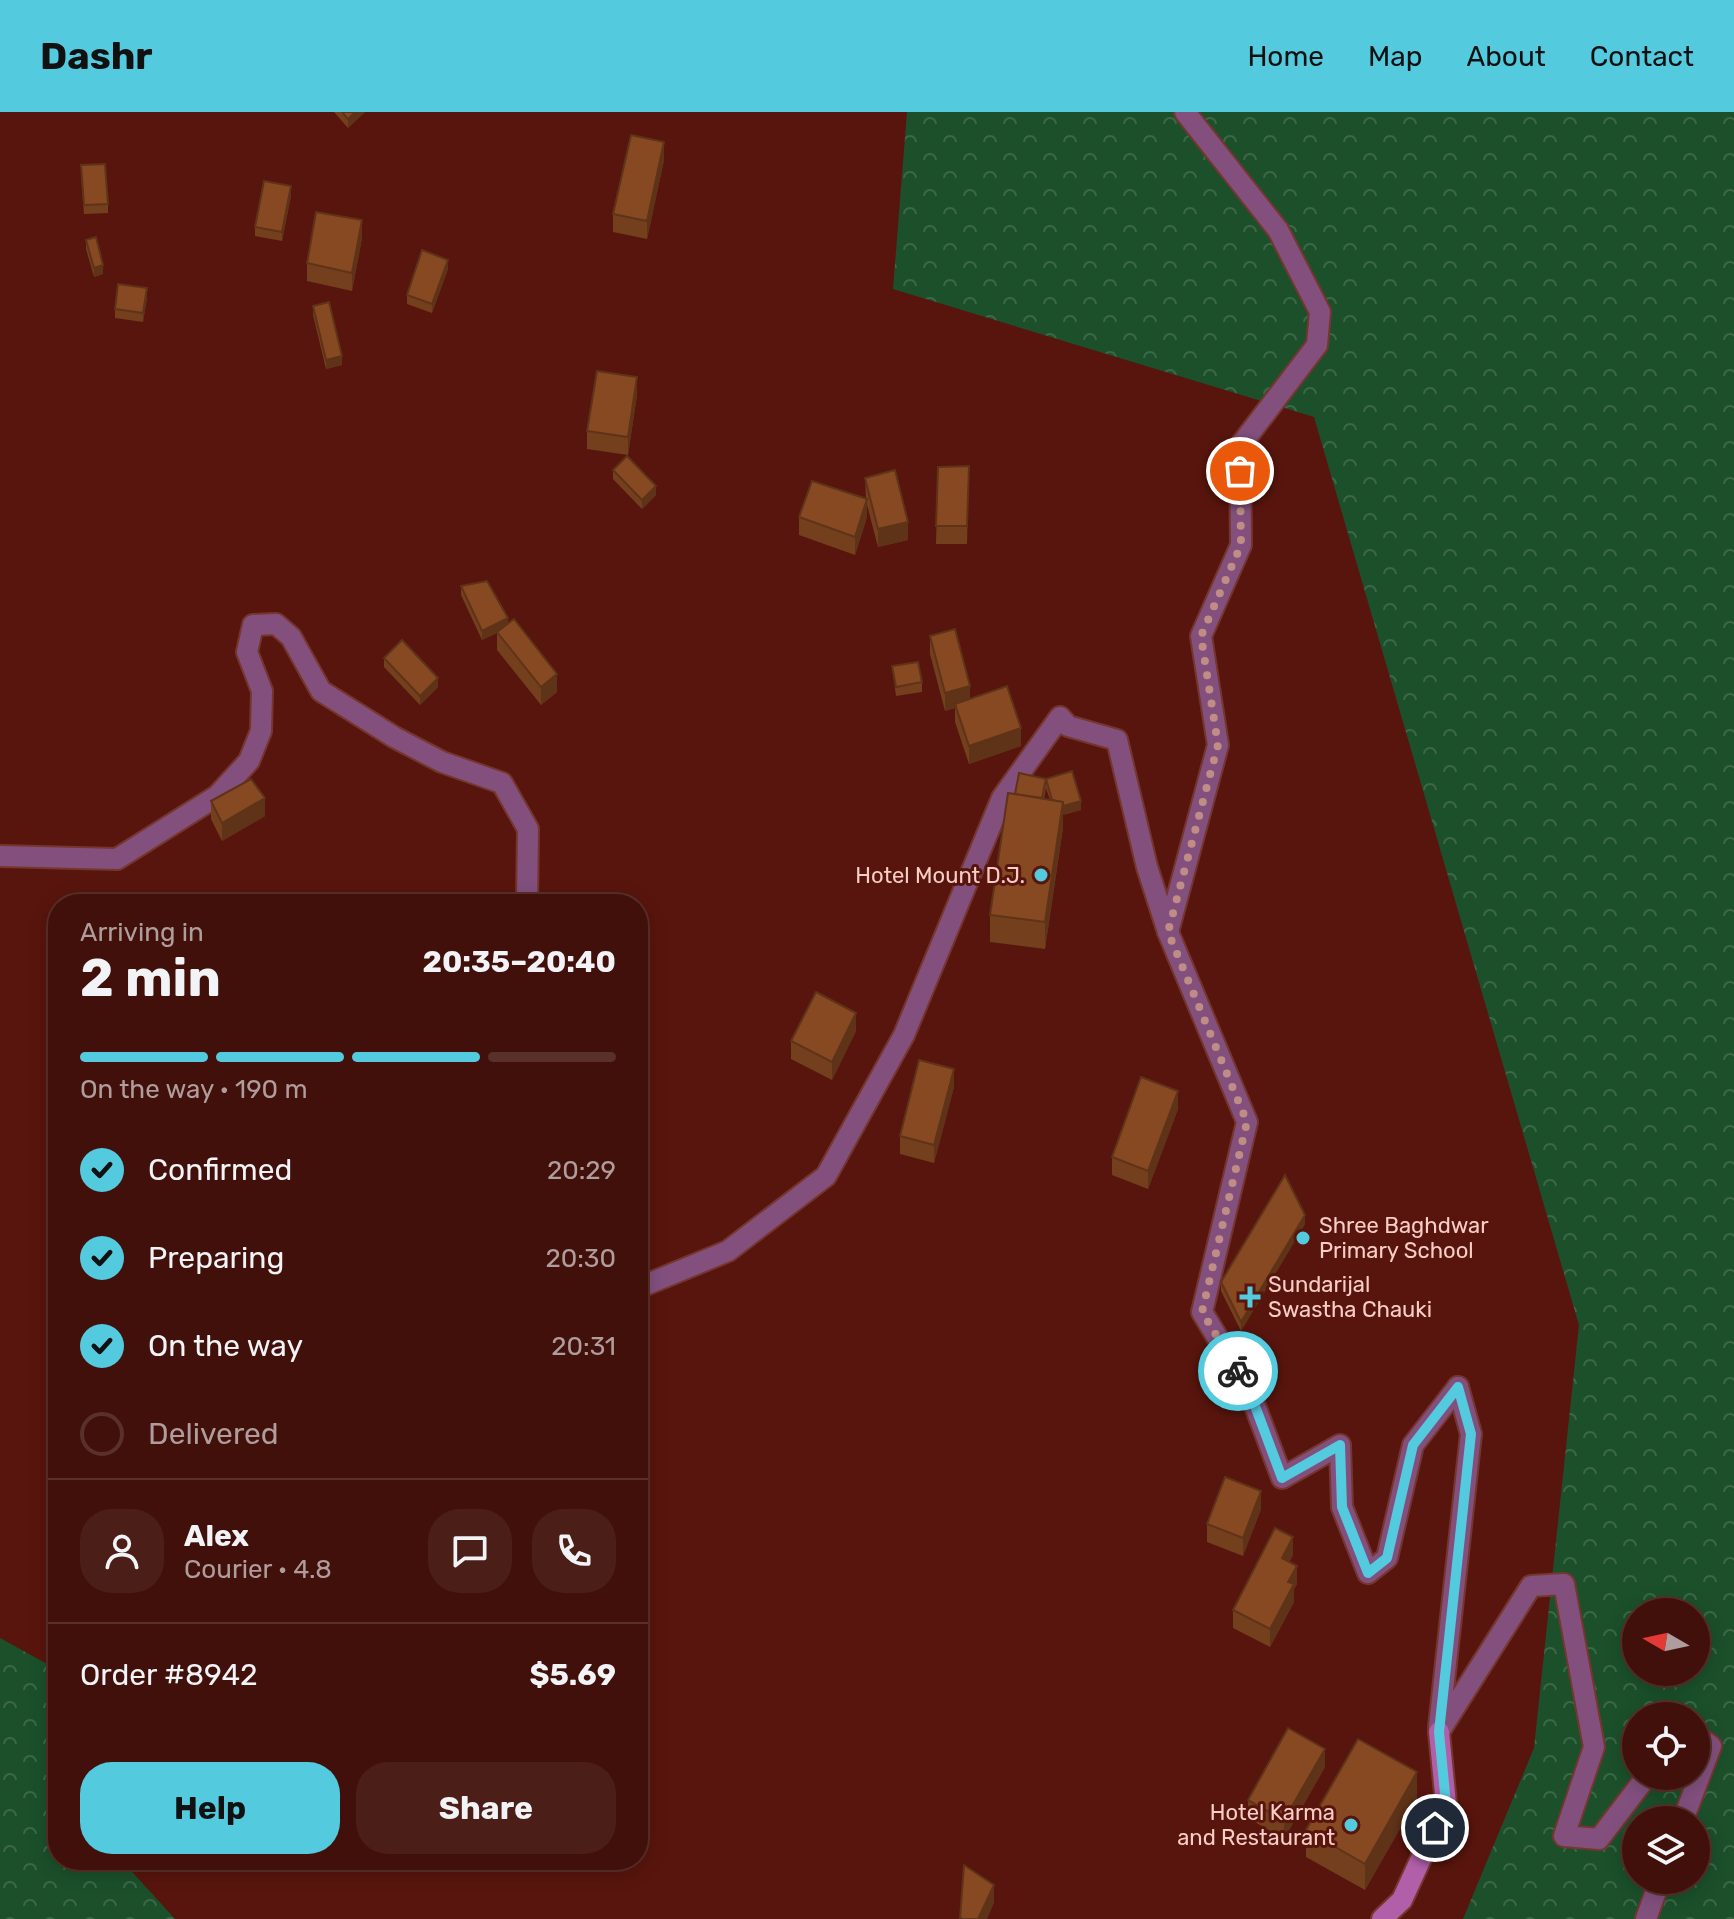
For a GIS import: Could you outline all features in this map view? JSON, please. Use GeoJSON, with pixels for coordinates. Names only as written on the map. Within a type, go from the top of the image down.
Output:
{"type":"FeatureCollection","features":[{"type":"Feature","properties":{"kind":"street"},"geometry":{"type":"LineString","coordinates":[[1168,932],[1218,745],[1201,636],[1241,545],[1240,446],[1317,345],[1320,312],[1278,230],[1185,112]]}},
{"type":"Feature","properties":{"kind":"street"},"geometry":{"type":"LineString","coordinates":[[0,856],[117,859],[217,796],[249,761],[261,731],[262,691],[247,652],[253,625],[276,624],[291,637],[321,691],[394,737],[442,762],[502,783],[528,829],[527,894]]}},
{"type":"Feature","properties":{"kind":"street"},"geometry":{"type":"LineString","coordinates":[[648,1284],[728,1251],[826,1176],[904,1035],[1002,798],[1060,717],[1068,726],[1117,740],[1147,867],[1168,932],[1247,1122],[1202,1312],[1249,1390],[1282,1478],[1340,1445],[1342,1507],[1368,1573],[1387,1558],[1413,1445],[1458,1387],[1471,1434],[1439,1732],[1446,1804],[1402,1900],[1382,1919]]}},
{"type":"Feature","properties":{"kind":"street"},"geometry":{"type":"LineString","coordinates":[[1439,1732],[1531,1586],[1564,1584],[1594,1747],[1564,1836],[1599,1839],[1636,1790]]}},
{"type":"Feature","properties":{"kind":"street"},"geometry":{"type":"LineString","coordinates":[[1646,1919],[1655,1894]]}},
{"type":"Feature","properties":{"kind":"green space"},"geometry":{"type":"Polygon","coordinates":[[[907,112],[1734,112],[1734,1919],[1463,1919],[1534,1748],[1579,1325],[1314,417],[893,289],[907,112]]]}},
{"type":"Feature","properties":{"kind":"green space"},"geometry":{"type":"Polygon","coordinates":[[[0,1638],[48,1664],[48,1870],[130,1870],[175,1919],[0,1919],[0,1638]]]}},
{"type":"Feature","properties":{"kind":"building"},"geometry":{"type":"Polygon","coordinates":[[[342,112],[355,112],[348,119],[342,112]]]}},
{"type":"Feature","properties":{"kind":"building"},"geometry":{"type":"Polygon","coordinates":[[[631,135],[664,142],[647,221],[613,214],[631,135]]]}},
{"type":"Feature","properties":{"kind":"building"},"geometry":{"type":"Polygon","coordinates":[[[105,164],[108,204],[84,205],[81,165],[105,164]]]}},
{"type":"Feature","properties":{"kind":"building"},"geometry":{"type":"Polygon","coordinates":[[[264,181],[291,186],[282,232],[255,227],[264,181]]]}},
{"type":"Feature","properties":{"kind":"building"},"geometry":{"type":"Polygon","coordinates":[[[316,212],[362,220],[352,273],[307,263],[316,212]]]}},
{"type":"Feature","properties":{"kind":"building"},"geometry":{"type":"Polygon","coordinates":[[[96,237],[103,265],[94,268],[86,240],[96,237]]]}},
{"type":"Feature","properties":{"kind":"building"},"geometry":{"type":"Polygon","coordinates":[[[422,250],[448,260],[432,304],[407,295],[422,250]]]}},
{"type":"Feature","properties":{"kind":"building"},"geometry":{"type":"Polygon","coordinates":[[[118,284],[147,288],[143,313],[115,309],[118,284]]]}},
{"type":"Feature","properties":{"kind":"building"},"geometry":{"type":"Polygon","coordinates":[[[329,302],[342,356],[326,360],[313,306],[329,302]]]}},
{"type":"Feature","properties":{"kind":"building"},"geometry":{"type":"Polygon","coordinates":[[[597,371],[637,377],[628,437],[587,431],[597,371]]]}},
{"type":"Feature","properties":{"kind":"building"},"geometry":{"type":"Polygon","coordinates":[[[627,456],[656,486],[642,500],[613,470],[627,456]]]}},
{"type":"Feature","properties":{"kind":"building"},"geometry":{"type":"Polygon","coordinates":[[[969,466],[967,526],[936,526],[938,467],[969,466]]]}},
{"type":"Feature","properties":{"kind":"building"},"geometry":{"type":"Polygon","coordinates":[[[895,470],[908,522],[878,529],[865,478],[895,470]]]}},
{"type":"Feature","properties":{"kind":"building"},"geometry":{"type":"Polygon","coordinates":[[[812,481],[867,499],[855,537],[799,517],[812,481]]]}},
{"type":"Feature","properties":{"kind":"building"},"geometry":{"type":"Polygon","coordinates":[[[487,581],[508,618],[482,631],[461,586],[487,581]]]}},
{"type":"Feature","properties":{"kind":"building"},"geometry":{"type":"Polygon","coordinates":[[[514,619],[557,674],[541,687],[497,632],[514,619]]]}},
{"type":"Feature","properties":{"kind":"building"},"geometry":{"type":"Polygon","coordinates":[[[955,629],[970,686],[945,693],[930,636],[955,629]]]}},
{"type":"Feature","properties":{"kind":"building"},"geometry":{"type":"Polygon","coordinates":[[[402,640],[438,678],[420,696],[384,658],[402,640]]]}},
{"type":"Feature","properties":{"kind":"building"},"geometry":{"type":"Polygon","coordinates":[[[918,662],[922,682],[896,687],[892,666],[918,662]]]}},
{"type":"Feature","properties":{"kind":"building"},"geometry":{"type":"Polygon","coordinates":[[[1007,686],[1021,728],[969,746],[955,704],[1007,686]]]}},
{"type":"Feature","properties":{"kind":"building"},"geometry":{"type":"Polygon","coordinates":[[[1072,771],[1081,801],[1063,806],[1063,802],[1052,800],[1046,779],[1072,771]]]}},
{"type":"Feature","properties":{"kind":"building"},"geometry":{"type":"Polygon","coordinates":[[[1019,773],[1046,779],[1042,798],[1015,794],[1019,773]]]}},
{"type":"Feature","properties":{"kind":"building"},"geometry":{"type":"Polygon","coordinates":[[[251,779],[265,798],[222,823],[211,801],[251,779]]]}},
{"type":"Feature","properties":{"kind":"building"},"geometry":{"type":"Polygon","coordinates":[[[1008,793],[1063,802],[1045,922],[990,915],[1008,793]]]}},
{"type":"Feature","properties":{"kind":"building"},"geometry":{"type":"Polygon","coordinates":[[[816,992],[856,1013],[832,1062],[791,1041],[816,992]]]}},
{"type":"Feature","properties":{"kind":"building"},"geometry":{"type":"Polygon","coordinates":[[[919,1060],[954,1069],[934,1145],[900,1136],[919,1060]]]}},
{"type":"Feature","properties":{"kind":"building"},"geometry":{"type":"Polygon","coordinates":[[[1141,1077],[1178,1091],[1148,1171],[1112,1157],[1141,1077]]]}},
{"type":"Feature","properties":{"kind":"building"},"geometry":{"type":"Polygon","coordinates":[[[1285,1175],[1305,1215],[1241,1322],[1221,1282],[1285,1175]]]}},
{"type":"Feature","properties":{"kind":"building"},"geometry":{"type":"Polygon","coordinates":[[[1225,1477],[1261,1491],[1243,1538],[1207,1524],[1225,1477]]]}},
{"type":"Feature","properties":{"kind":"building"},"geometry":{"type":"Polygon","coordinates":[[[1275,1528],[1293,1537],[1282,1558],[1297,1566],[1288,1582],[1294,1584],[1270,1629],[1233,1610],[1275,1528]]]}},
{"type":"Feature","properties":{"kind":"building"},"geometry":{"type":"Polygon","coordinates":[[[1288,1728],[1325,1749],[1284,1820],[1248,1800],[1288,1728]]]}},
{"type":"Feature","properties":{"kind":"building"},"geometry":{"type":"Polygon","coordinates":[[[1358,1739],[1417,1772],[1365,1864],[1306,1830],[1358,1739]]]}},
{"type":"Feature","properties":{"kind":"building"},"geometry":{"type":"Polygon","coordinates":[[[964,1865],[994,1885],[978,1919],[960,1918],[964,1865]]]}},
{"type":"Feature","properties":{"kind":"way so far"},"geometry":{"type":"LineString","coordinates":[[1238,1371],[1202,1312],[1247,1122],[1168,932],[1218,745],[1201,636],[1241,545],[1240,471]]}},
{"type":"Feature","properties":{"kind":"place","name":"Hotel Mount D.J."},"geometry":{"type":"Point","coordinates":[1041,875]}},
{"type":"Feature","properties":{"kind":"place","name":"Shree Baghdwar Primary School"},"geometry":{"type":"Point","coordinates":[1303,1238]}},
{"type":"Feature","properties":{"kind":"place","name":"Sundarijal Swastha Chauki"},"geometry":{"type":"Point","coordinates":[1250,1297]}},
{"type":"Feature","properties":{"kind":"place","name":"Hotel Karma and Restaurant"},"geometry":{"type":"Point","coordinates":[1351,1825]}},
{"type":"Feature","properties":{"kind":"route"},"geometry":{"type":"LineString","coordinates":[[1238,1371],[1249,1390],[1282,1478],[1340,1445],[1342,1507],[1368,1573],[1387,1558],[1413,1445],[1458,1387],[1471,1434],[1439,1732],[1446,1804],[1435,1828]]}}]}
